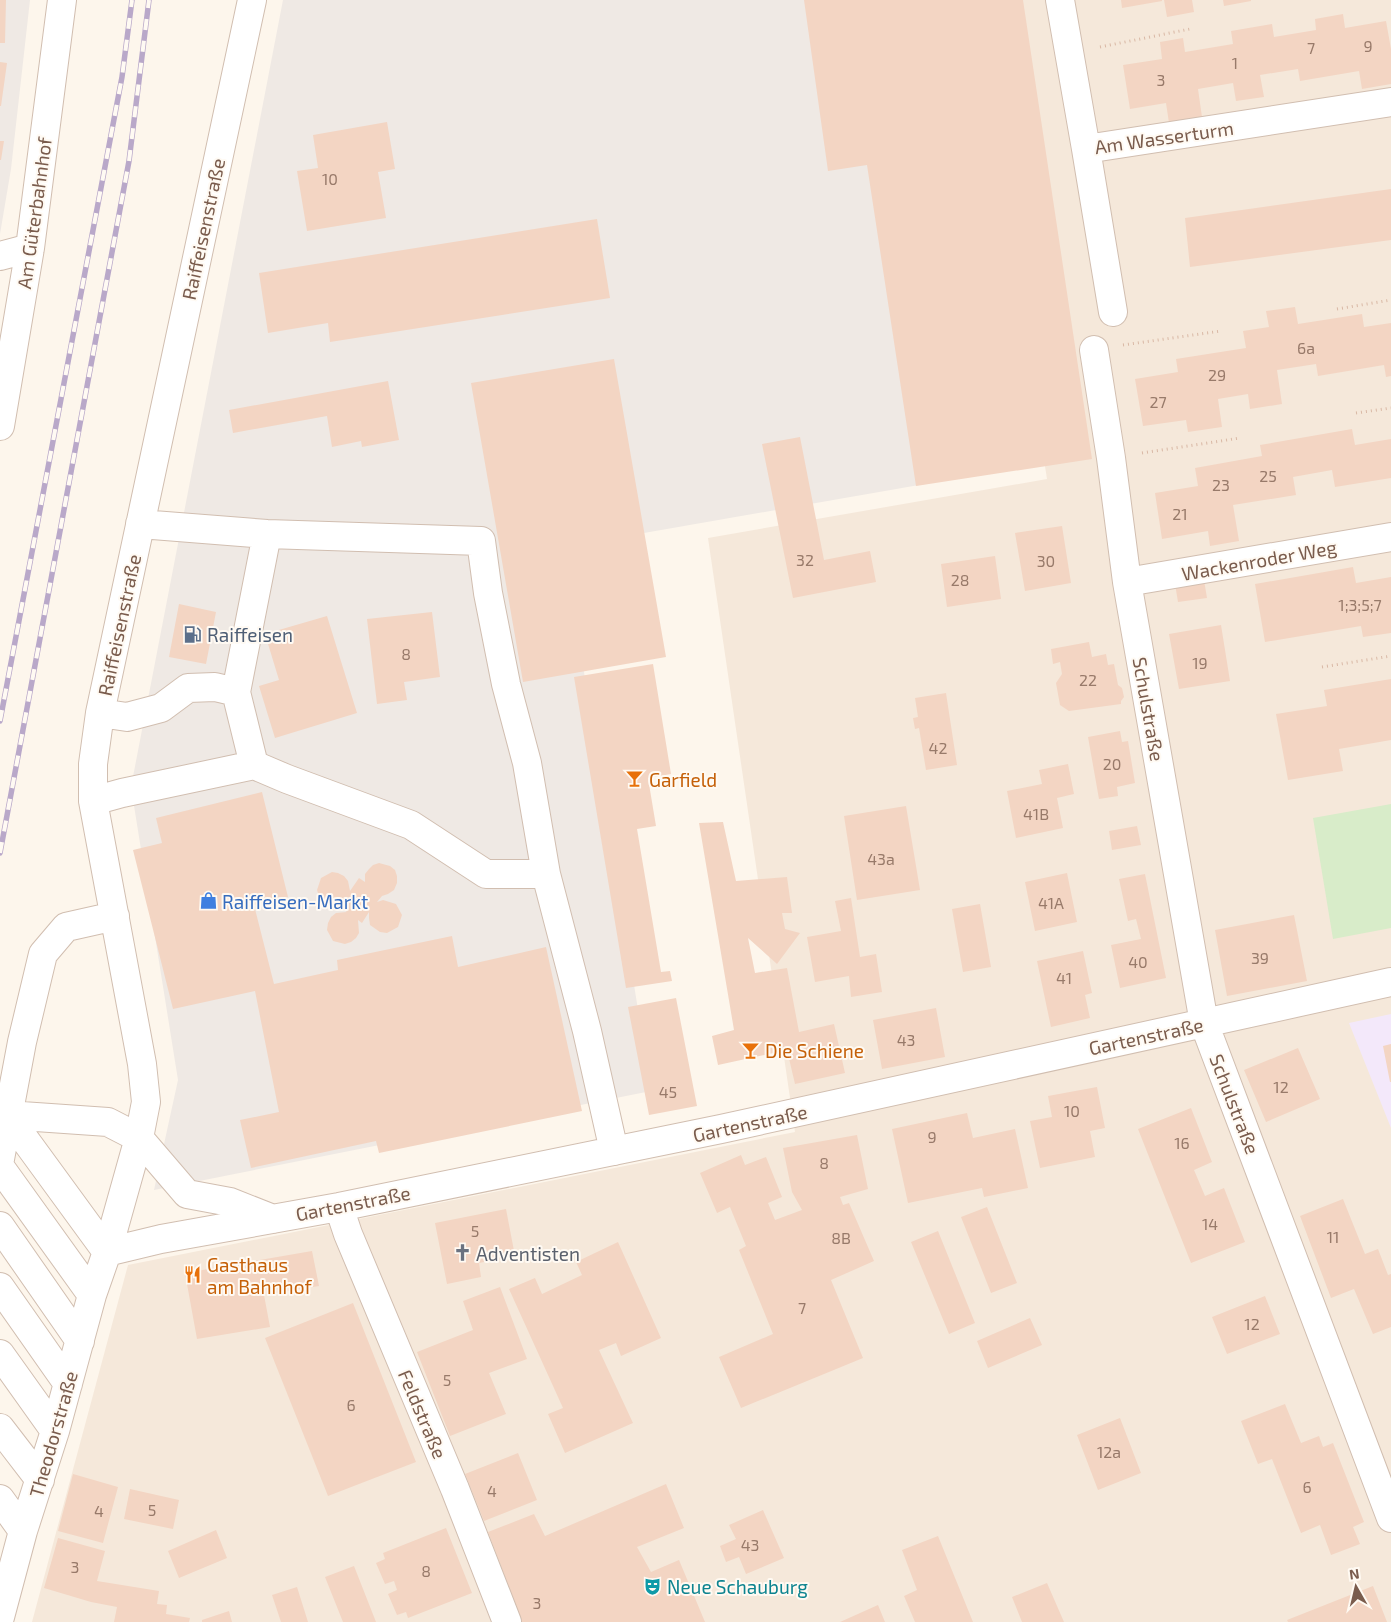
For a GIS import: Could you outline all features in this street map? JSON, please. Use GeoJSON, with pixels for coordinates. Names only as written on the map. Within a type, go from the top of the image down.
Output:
{"type":"FeatureCollection","features":[{"type":"Feature","properties":{"kind":"street","name":"Am Güterbahnhof"},"geometry":{"type":"LineString","coordinates":[[0,426],[30,248],[62,0]]}},
{"type":"Feature","properties":{"kind":"street","name":"Raiffeisenstraße"},"geometry":{"type":"LineString","coordinates":[[107,1252],[139,1138],[146,1102],[142,1064],[93,801],[93,764],[100,713],[252,0]]}},
{"type":"Feature","properties":{"kind":"street","name":"Am Wasserturm"},"geometry":{"type":"LineString","coordinates":[[1060,0],[1086,149],[1391,102]]}},
{"type":"Feature","properties":{"kind":"street"},"geometry":{"type":"LineString","coordinates":[[1086,149],[1113,312]]}},
{"type":"Feature","properties":{"kind":"street"},"geometry":{"type":"LineString","coordinates":[[0,256],[30,248]]}},
{"type":"Feature","properties":{"kind":"street","name":"Schulstraße"},"geometry":{"type":"LineString","coordinates":[[1094,350],[1111,458],[1127,582],[1204,1023],[1391,1518]]}},
{"type":"Feature","properties":{"kind":"street"},"geometry":{"type":"LineString","coordinates":[[140,524],[267,534],[481,541],[488,593],[506,684],[526,763],[546,874],[590,1041],[614,1151]]}},
{"type":"Feature","properties":{"kind":"street"},"geometry":{"type":"LineString","coordinates":[[254,765],[236,692],[267,534]]}},
{"type":"Feature","properties":{"kind":"street","name":"Wackenroder Weg"},"geometry":{"type":"LineString","coordinates":[[1127,582],[1391,537]]}},
{"type":"Feature","properties":{"kind":"street"},"geometry":{"type":"LineString","coordinates":[[100,713],[127,716],[161,708],[188,688],[215,687],[236,692]]}},
{"type":"Feature","properties":{"kind":"street"},"geometry":{"type":"LineString","coordinates":[[93,801],[254,765],[411,824],[486,874],[546,874]]}},
{"type":"Feature","properties":{"kind":"street"},"geometry":{"type":"LineString","coordinates":[[0,1159],[22,1042],[43,954],[66,927],[115,916]]}},
{"type":"Feature","properties":{"kind":"street","name":"Gartenstraße"},"geometry":{"type":"LineString","coordinates":[[107,1252],[161,1239],[339,1207],[721,1129],[1391,982]]}},
{"type":"Feature","properties":{"kind":"street"},"geometry":{"type":"LineString","coordinates":[[7,1115],[108,1122],[139,1138],[187,1194],[230,1202],[273,1219]]}},
{"type":"Feature","properties":{"kind":"street"},"geometry":{"type":"LineString","coordinates":[[7,1115],[107,1252]]}},
{"type":"Feature","properties":{"kind":"street"},"geometry":{"type":"LineString","coordinates":[[0,1167],[92,1296]]}},
{"type":"Feature","properties":{"kind":"street","name":"Feldstraße"},"geometry":{"type":"LineString","coordinates":[[339,1207],[348,1234],[508,1622]]}},
{"type":"Feature","properties":{"kind":"street"},"geometry":{"type":"LineString","coordinates":[[0,1226],[80,1341]]}},
{"type":"Feature","properties":{"kind":"street","name":"Theodorstraße"},"geometry":{"type":"LineString","coordinates":[[6,1616],[23,1531],[55,1431],[92,1296],[107,1252]]}},
{"type":"Feature","properties":{"kind":"street"},"geometry":{"type":"LineString","coordinates":[[0,1287],[68,1384]]}},
{"type":"Feature","properties":{"kind":"street"},"geometry":{"type":"LineString","coordinates":[[0,1354],[55,1431]]}},
{"type":"Feature","properties":{"kind":"street"},"geometry":{"type":"LineString","coordinates":[[0,1428],[40,1480]]}},
{"type":"Feature","properties":{"kind":"street"},"geometry":{"type":"LineString","coordinates":[[0,1499],[23,1531]]}},
{"type":"Feature","properties":{"kind":"path"},"geometry":{"type":"LineString","coordinates":[[1070,54],[1190,28]]}},
{"type":"Feature","properties":{"kind":"path"},"geometry":{"type":"LineString","coordinates":[[1337,309],[1391,300]]}},
{"type":"Feature","properties":{"kind":"path"},"geometry":{"type":"LineString","coordinates":[[1094,350],[1221,331]]}},
{"type":"Feature","properties":{"kind":"path"},"geometry":{"type":"LineString","coordinates":[[1356,412],[1391,408]]}},
{"type":"Feature","properties":{"kind":"path"},"geometry":{"type":"LineString","coordinates":[[1111,458],[1240,438]]}},
{"type":"Feature","properties":{"kind":"path"},"geometry":{"type":"LineString","coordinates":[[1322,667],[1391,656]]}},
{"type":"Feature","properties":{"kind":"shaded area"},"geometry":{"type":"Polygon","coordinates":[[[0,0],[30,0],[11,169],[0,234],[0,0]]]}},
{"type":"Feature","properties":{"kind":"shaded area"},"geometry":{"type":"Polygon","coordinates":[[[283,0],[956,0],[1028,466],[564,547],[651,1091],[154,1190],[178,1080],[131,787],[283,0]]]}},
{"type":"Feature","properties":{"kind":"shaded area"},"geometry":{"type":"Polygon","coordinates":[[[972,0],[1391,0],[1391,1622],[32,1622],[128,1265],[795,1132],[708,538],[1047,479],[972,0]]]}},
{"type":"Feature","properties":{"kind":"shaded area"},"geometry":{"type":"Polygon","coordinates":[[[1391,1014],[1391,1128],[1349,1023],[1391,1014]]]}},
{"type":"Feature","properties":{"kind":"green space"},"geometry":{"type":"Polygon","coordinates":[[[1391,804],[1391,928],[1333,939],[1313,818],[1391,804]]]}},
{"type":"Feature","properties":{"kind":"building"},"geometry":{"type":"Polygon","coordinates":[[[0,0],[6,0],[5,43],[0,43],[0,0]]]}},
{"type":"Feature","properties":{"kind":"building"},"geometry":{"type":"Polygon","coordinates":[[[804,0],[1023,0],[1092,459],[916,486],[867,165],[828,171],[804,0]]]}},
{"type":"Feature","properties":{"kind":"building"},"geometry":{"type":"Polygon","coordinates":[[[1121,0],[1162,0],[1162,1],[1122,8],[1121,0]]]}},
{"type":"Feature","properties":{"kind":"building"},"geometry":{"type":"Polygon","coordinates":[[[1164,0],[1192,0],[1194,12],[1167,17],[1164,0]]]}},
{"type":"Feature","properties":{"kind":"building"},"geometry":{"type":"Polygon","coordinates":[[[1223,0],[1251,0],[1251,1],[1224,6],[1223,0]]]}},
{"type":"Feature","properties":{"kind":"building"},"geometry":{"type":"Polygon","coordinates":[[[1343,14],[1345,28],[1386,21],[1391,49],[1391,84],[1362,89],[1359,71],[1300,81],[1298,69],[1260,75],[1264,97],[1236,101],[1233,83],[1198,89],[1202,117],[1169,123],[1166,103],[1130,109],[1123,65],[1162,59],[1160,42],[1183,38],[1185,52],[1233,44],[1231,31],[1272,24],[1274,37],[1316,30],[1315,19],[1343,14]]]}},
{"type":"Feature","properties":{"kind":"building"},"geometry":{"type":"Polygon","coordinates":[[[0,62],[7,63],[1,106],[0,106],[0,62]]]}},
{"type":"Feature","properties":{"kind":"building"},"geometry":{"type":"Polygon","coordinates":[[[387,122],[395,169],[378,172],[386,218],[307,231],[297,171],[318,168],[313,135],[387,122]]]}},
{"type":"Feature","properties":{"kind":"building"},"geometry":{"type":"Polygon","coordinates":[[[0,141],[4,141],[1,160],[0,160],[0,141]]]}},
{"type":"Feature","properties":{"kind":"building"},"geometry":{"type":"Polygon","coordinates":[[[1391,189],[1391,240],[1190,267],[1185,218],[1391,189]]]}},
{"type":"Feature","properties":{"kind":"building"},"geometry":{"type":"Polygon","coordinates":[[[597,219],[610,298],[330,342],[328,323],[268,333],[259,273],[597,219]]]}},
{"type":"Feature","properties":{"kind":"building"},"geometry":{"type":"Polygon","coordinates":[[[1295,307],[1298,324],[1362,314],[1364,327],[1391,323],[1391,376],[1386,377],[1384,365],[1318,376],[1316,364],[1277,370],[1282,404],[1250,409],[1248,394],[1218,399],[1222,427],[1188,432],[1186,420],[1143,426],[1135,379],[1178,372],[1176,359],[1246,348],[1243,331],[1269,327],[1266,311],[1295,307]]]}},
{"type":"Feature","properties":{"kind":"building"},"geometry":{"type":"Polygon","coordinates":[[[614,359],[666,657],[523,682],[471,383],[614,359]]]}},
{"type":"Feature","properties":{"kind":"building"},"geometry":{"type":"Polygon","coordinates":[[[388,381],[399,440],[362,447],[361,441],[332,447],[327,416],[233,433],[229,410],[388,381]]]}},
{"type":"Feature","properties":{"kind":"building"},"geometry":{"type":"Polygon","coordinates":[[[1352,429],[1355,445],[1391,439],[1391,478],[1335,487],[1332,470],[1293,477],[1296,495],[1233,505],[1239,541],[1210,546],[1208,531],[1162,539],[1155,493],[1198,486],[1195,468],[1262,456],[1260,445],[1352,429]]]}},
{"type":"Feature","properties":{"kind":"building"},"geometry":{"type":"Polygon","coordinates":[[[800,437],[824,560],[870,551],[876,582],[793,598],[762,444],[800,437]]]}},
{"type":"Feature","properties":{"kind":"building"},"geometry":{"type":"Polygon","coordinates":[[[1062,526],[1071,583],[1025,591],[1015,533],[1062,526]]]}},
{"type":"Feature","properties":{"kind":"building"},"geometry":{"type":"Polygon","coordinates":[[[995,556],[1001,599],[947,607],[941,564],[995,556]]]}},
{"type":"Feature","properties":{"kind":"building"},"geometry":{"type":"Polygon","coordinates":[[[1353,567],[1356,583],[1391,577],[1391,633],[1363,637],[1361,626],[1265,642],[1255,584],[1353,567]]]}},
{"type":"Feature","properties":{"kind":"building"},"geometry":{"type":"Polygon","coordinates":[[[1204,580],[1207,598],[1178,602],[1175,584],[1204,580]]]}},
{"type":"Feature","properties":{"kind":"building","name":"Raiffeisen"},"geometry":{"type":"Polygon","coordinates":[[[179,604],[216,612],[206,664],[169,657],[179,604]]]}},
{"type":"Feature","properties":{"kind":"building"},"geometry":{"type":"Polygon","coordinates":[[[432,612],[440,677],[404,682],[407,700],[377,704],[367,619],[432,612]]]}},
{"type":"Feature","properties":{"kind":"building"},"geometry":{"type":"Polygon","coordinates":[[[327,616],[357,713],[275,738],[259,686],[279,680],[265,634],[327,616]]]}},
{"type":"Feature","properties":{"kind":"building"},"geometry":{"type":"Polygon","coordinates":[[[1221,625],[1230,681],[1179,689],[1169,634],[1221,625]]]}},
{"type":"Feature","properties":{"kind":"building"},"geometry":{"type":"Polygon","coordinates":[[[1089,642],[1092,657],[1106,654],[1108,665],[1114,664],[1118,685],[1122,688],[1124,697],[1121,704],[1069,711],[1060,705],[1056,683],[1062,674],[1060,662],[1053,664],[1051,649],[1089,642]]]}},
{"type":"Feature","properties":{"kind":"building"},"geometry":{"type":"Polygon","coordinates":[[[653,664],[671,774],[648,778],[656,826],[637,829],[661,972],[670,971],[672,981],[626,988],[574,677],[653,664]]]}},
{"type":"Feature","properties":{"kind":"building"},"geometry":{"type":"Polygon","coordinates":[[[1391,679],[1391,740],[1339,749],[1343,771],[1288,780],[1276,714],[1327,706],[1324,690],[1391,679]]]}},
{"type":"Feature","properties":{"kind":"building"},"geometry":{"type":"Polygon","coordinates":[[[946,693],[957,765],[926,770],[919,728],[915,729],[913,718],[918,717],[915,698],[946,693]]]}},
{"type":"Feature","properties":{"kind":"building"},"geometry":{"type":"Polygon","coordinates":[[[1120,731],[1122,742],[1128,741],[1135,783],[1117,787],[1118,796],[1099,799],[1088,737],[1120,731]]]}},
{"type":"Feature","properties":{"kind":"building"},"geometry":{"type":"Polygon","coordinates":[[[1068,764],[1074,794],[1057,798],[1063,828],[1016,838],[1007,791],[1042,784],[1039,770],[1068,764]]]}},
{"type":"Feature","properties":{"kind":"building"},"geometry":{"type":"Polygon","coordinates":[[[262,792],[288,897],[254,905],[274,984],[338,970],[337,960],[452,936],[458,967],[546,947],[582,1111],[379,1153],[376,1141],[251,1168],[240,1120],[279,1112],[255,991],[173,1009],[133,850],[162,843],[156,818],[262,792]]]}},
{"type":"Feature","properties":{"kind":"building"},"geometry":{"type":"Polygon","coordinates":[[[906,806],[920,890],[857,900],[844,816],[906,806]]]}},
{"type":"Feature","properties":{"kind":"building"},"geometry":{"type":"Polygon","coordinates":[[[723,822],[736,881],[787,877],[792,913],[782,913],[785,929],[800,933],[777,964],[748,938],[755,973],[787,968],[799,1032],[834,1024],[845,1073],[795,1084],[787,1050],[718,1065],[712,1036],[734,1030],[699,823],[723,822]]]}},
{"type":"Feature","properties":{"kind":"building"},"geometry":{"type":"Polygon","coordinates":[[[1137,826],[1141,845],[1112,850],[1109,831],[1137,826]]]}},
{"type":"Feature","properties":{"kind":"building"},"geometry":{"type":"Polygon","coordinates":[[[379,863],[390,866],[395,870],[397,876],[394,890],[382,896],[377,902],[383,900],[396,904],[402,915],[398,927],[387,933],[380,932],[370,925],[369,912],[362,923],[358,920],[359,933],[356,938],[345,944],[333,941],[327,930],[328,923],[336,913],[347,912],[338,906],[340,903],[335,905],[329,904],[319,896],[317,890],[321,878],[332,872],[338,873],[348,881],[350,891],[359,878],[365,882],[365,874],[373,865],[379,863]]]}},
{"type":"Feature","properties":{"kind":"building"},"geometry":{"type":"Polygon","coordinates":[[[1067,873],[1077,922],[1035,931],[1025,882],[1067,873]]]}},
{"type":"Feature","properties":{"kind":"building"},"geometry":{"type":"Polygon","coordinates":[[[1145,874],[1166,978],[1120,988],[1111,945],[1141,939],[1136,919],[1128,921],[1119,879],[1145,874]]]}},
{"type":"Feature","properties":{"kind":"building"},"geometry":{"type":"Polygon","coordinates":[[[851,898],[860,957],[876,954],[882,992],[851,997],[849,976],[815,982],[807,937],[841,931],[835,901],[851,898]]]}},
{"type":"Feature","properties":{"kind":"building"},"geometry":{"type":"Polygon","coordinates":[[[980,904],[991,967],[963,972],[952,909],[980,904]]]}},
{"type":"Feature","properties":{"kind":"building"},"geometry":{"type":"Polygon","coordinates":[[[1294,915],[1307,981],[1227,996],[1215,930],[1294,915]]]}},
{"type":"Feature","properties":{"kind":"building"},"geometry":{"type":"Polygon","coordinates":[[[1083,951],[1092,993],[1085,995],[1090,1018],[1051,1027],[1037,961],[1083,951]]]}},
{"type":"Feature","properties":{"kind":"building"},"geometry":{"type":"Polygon","coordinates":[[[676,998],[697,1106],[649,1115],[628,1007],[676,998]]]}},
{"type":"Feature","properties":{"kind":"building"},"geometry":{"type":"Polygon","coordinates":[[[936,1008],[945,1057],[882,1069],[873,1020],[936,1008]]]}},
{"type":"Feature","properties":{"kind":"building"},"geometry":{"type":"Polygon","coordinates":[[[1391,1044],[1391,1082],[1390,1082],[1383,1046],[1391,1044]]]}},
{"type":"Feature","properties":{"kind":"building"},"geometry":{"type":"Polygon","coordinates":[[[1298,1048],[1320,1099],[1266,1122],[1244,1070],[1298,1048]]]}},
{"type":"Feature","properties":{"kind":"building"},"geometry":{"type":"Polygon","coordinates":[[[1097,1087],[1105,1128],[1090,1131],[1095,1157],[1040,1168],[1030,1121],[1052,1117],[1048,1096],[1097,1087]]]}},
{"type":"Feature","properties":{"kind":"building"},"geometry":{"type":"Polygon","coordinates":[[[1191,1108],[1212,1162],[1194,1170],[1205,1196],[1224,1188],[1245,1242],[1191,1263],[1138,1129],[1191,1108]]]}},
{"type":"Feature","properties":{"kind":"building"},"geometry":{"type":"Polygon","coordinates":[[[967,1113],[973,1138],[1015,1129],[1028,1188],[984,1197],[982,1188],[908,1203],[892,1129],[967,1113]]]}},
{"type":"Feature","properties":{"kind":"building"},"geometry":{"type":"Polygon","coordinates":[[[857,1135],[868,1189],[840,1197],[843,1205],[849,1203],[874,1261],[831,1280],[863,1358],[741,1408],[719,1357],[773,1334],[739,1250],[746,1246],[730,1207],[717,1213],[700,1173],[741,1155],[745,1165],[766,1157],[782,1197],[768,1203],[775,1220],[802,1210],[792,1192],[783,1148],[857,1135]]]}},
{"type":"Feature","properties":{"kind":"building"},"geometry":{"type":"Polygon","coordinates":[[[1343,1199],[1365,1254],[1378,1249],[1388,1275],[1391,1274],[1391,1327],[1373,1334],[1354,1289],[1331,1298],[1300,1216],[1343,1199]]]}},
{"type":"Feature","properties":{"kind":"building"},"geometry":{"type":"Polygon","coordinates":[[[987,1207],[1017,1283],[991,1293],[961,1217],[987,1207]]]}},
{"type":"Feature","properties":{"kind":"building"},"geometry":{"type":"Polygon","coordinates":[[[506,1209],[515,1256],[479,1263],[481,1277],[447,1284],[435,1223],[506,1209]]]}},
{"type":"Feature","properties":{"kind":"building"},"geometry":{"type":"Polygon","coordinates":[[[938,1231],[975,1323],[949,1334],[911,1242],[938,1231]]]}},
{"type":"Feature","properties":{"kind":"building"},"geometry":{"type":"Polygon","coordinates":[[[618,1242],[661,1338],[621,1356],[616,1343],[599,1350],[633,1423],[565,1453],[548,1414],[563,1408],[509,1289],[535,1278],[542,1294],[582,1275],[576,1262],[618,1242]]]}},
{"type":"Feature","properties":{"kind":"building"},"geometry":{"type":"Polygon","coordinates":[[[312,1251],[319,1286],[264,1295],[270,1327],[197,1339],[185,1273],[312,1251]]]}},
{"type":"Feature","properties":{"kind":"building"},"geometry":{"type":"Polygon","coordinates":[[[500,1287],[527,1359],[489,1373],[506,1414],[450,1436],[417,1352],[473,1330],[463,1301],[500,1287]]]}},
{"type":"Feature","properties":{"kind":"building"},"geometry":{"type":"Polygon","coordinates":[[[1265,1296],[1280,1334],[1227,1354],[1212,1317],[1265,1296]]]}},
{"type":"Feature","properties":{"kind":"building"},"geometry":{"type":"Polygon","coordinates":[[[353,1303],[416,1462],[328,1496],[265,1338],[353,1303]]]}},
{"type":"Feature","properties":{"kind":"building"},"geometry":{"type":"Polygon","coordinates":[[[1030,1318],[1042,1345],[988,1368],[977,1341],[1030,1318]]]}},
{"type":"Feature","properties":{"kind":"building"},"geometry":{"type":"Polygon","coordinates":[[[1285,1404],[1301,1443],[1319,1436],[1323,1447],[1333,1443],[1364,1522],[1353,1527],[1360,1544],[1331,1555],[1320,1525],[1301,1533],[1272,1459],[1258,1464],[1241,1421],[1285,1404]]]}},
{"type":"Feature","properties":{"kind":"building"},"geometry":{"type":"Polygon","coordinates":[[[1120,1418],[1141,1473],[1098,1490],[1077,1435],[1120,1418]]]}},
{"type":"Feature","properties":{"kind":"building"},"geometry":{"type":"Polygon","coordinates":[[[518,1453],[537,1500],[484,1521],[465,1474],[518,1453]]]}},
{"type":"Feature","properties":{"kind":"building"},"geometry":{"type":"Polygon","coordinates":[[[73,1474],[118,1487],[103,1543],[58,1531],[73,1474]]]}},
{"type":"Feature","properties":{"kind":"building"},"geometry":{"type":"Polygon","coordinates":[[[666,1484],[684,1528],[637,1547],[651,1572],[679,1560],[705,1622],[522,1622],[488,1532],[534,1514],[545,1536],[666,1484]]]}},
{"type":"Feature","properties":{"kind":"building"},"geometry":{"type":"Polygon","coordinates":[[[130,1489],[179,1500],[173,1529],[124,1519],[130,1489]]]}},
{"type":"Feature","properties":{"kind":"building"},"geometry":{"type":"Polygon","coordinates":[[[763,1510],[784,1558],[746,1574],[739,1557],[726,1562],[720,1546],[736,1539],[729,1525],[763,1510]]]}},
{"type":"Feature","properties":{"kind":"building"},"geometry":{"type":"Polygon","coordinates":[[[446,1528],[472,1593],[408,1618],[406,1612],[397,1615],[388,1594],[397,1590],[394,1581],[385,1584],[376,1563],[385,1559],[383,1553],[446,1528]]]}},
{"type":"Feature","properties":{"kind":"building"},"geometry":{"type":"Polygon","coordinates":[[[216,1530],[227,1558],[179,1578],[168,1551],[216,1530]]]}},
{"type":"Feature","properties":{"kind":"building"},"geometry":{"type":"Polygon","coordinates":[[[938,1536],[973,1622],[915,1622],[904,1596],[917,1590],[902,1550],[938,1536]]]}},
{"type":"Feature","properties":{"kind":"building"},"geometry":{"type":"Polygon","coordinates":[[[58,1538],[105,1551],[97,1581],[159,1591],[157,1604],[167,1605],[166,1614],[190,1618],[189,1622],[114,1622],[117,1607],[91,1602],[44,1588],[58,1538]]]}},
{"type":"Feature","properties":{"kind":"building"},"geometry":{"type":"Polygon","coordinates":[[[354,1566],[376,1622],[343,1622],[325,1577],[354,1566]]]}},
{"type":"Feature","properties":{"kind":"building"},"geometry":{"type":"Polygon","coordinates":[[[1047,1583],[1064,1622],[1022,1622],[1012,1597],[1047,1583]]]}},
{"type":"Feature","properties":{"kind":"building"},"geometry":{"type":"Polygon","coordinates":[[[1373,1586],[1387,1622],[1288,1622],[1287,1620],[1373,1586]]]}},
{"type":"Feature","properties":{"kind":"building"},"geometry":{"type":"Polygon","coordinates":[[[297,1587],[308,1622],[281,1622],[272,1595],[297,1587]]]}},
{"type":"Feature","properties":{"kind":"building"},"geometry":{"type":"Polygon","coordinates":[[[878,1605],[885,1622],[840,1622],[878,1605]]]}},
{"type":"Feature","properties":{"kind":"building"},"geometry":{"type":"Polygon","coordinates":[[[229,1611],[232,1622],[202,1622],[202,1620],[229,1611]]]}},
{"type":"Feature","properties":{"kind":"railway"},"geometry":{"type":"LineString","coordinates":[[0,721],[122,77],[132,0]]}},
{"type":"Feature","properties":{"kind":"railway"},"geometry":{"type":"LineString","coordinates":[[0,853],[129,161],[149,0]]}},
{"type":"Feature","properties":{"kind":"place","name":"Raiffeisen"},"geometry":{"type":"Point","coordinates":[193,634]}},
{"type":"Feature","properties":{"kind":"place","name":"Garfield"},"geometry":{"type":"Point","coordinates":[635,779]}},
{"type":"Feature","properties":{"kind":"place","name":"Raiffeisen-Markt"},"geometry":{"type":"Point","coordinates":[208,901]}},
{"type":"Feature","properties":{"kind":"place","name":"Die Schiene"},"geometry":{"type":"Point","coordinates":[751,1050]}},
{"type":"Feature","properties":{"kind":"place","name":"Adventisten"},"geometry":{"type":"Point","coordinates":[462,1253]}},
{"type":"Feature","properties":{"kind":"place","name":"Gasthaus am Bahnhof"},"geometry":{"type":"Point","coordinates":[193,1275]}},
{"type":"Feature","properties":{"kind":"place","name":"Neue Schauburg"},"geometry":{"type":"Point","coordinates":[653,1586]}}]}
